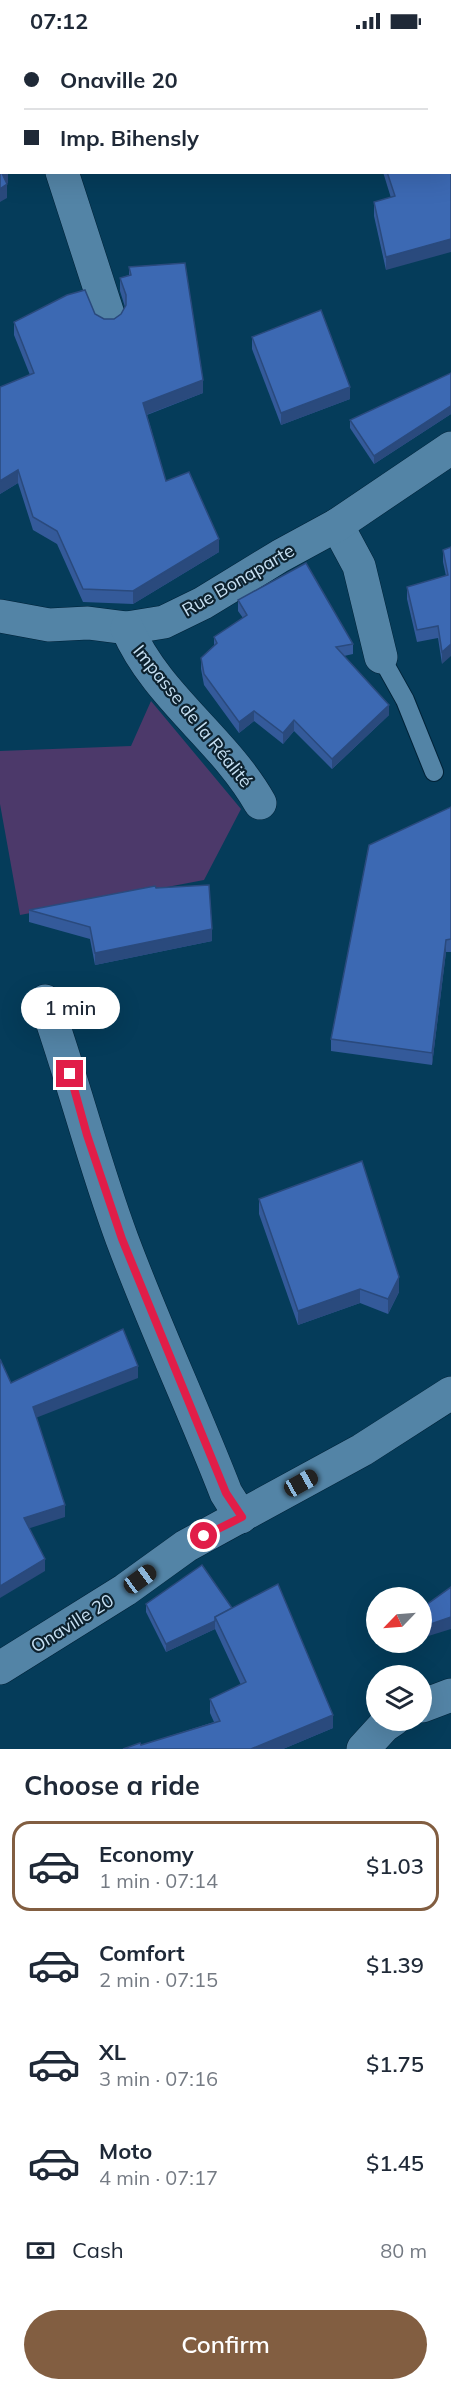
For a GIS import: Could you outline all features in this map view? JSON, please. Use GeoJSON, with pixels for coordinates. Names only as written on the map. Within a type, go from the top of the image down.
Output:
{"type":"FeatureCollection","features":[{"type":"Feature","properties":{"kind":"street"},"geometry":{"type":"LineString","coordinates":[[63,174],[108,314]]}},
{"type":"Feature","properties":{"kind":"street","name":"Rue Bonaparte"},"geometry":{"type":"LineString","coordinates":[[0,616],[49,625],[88,623],[126,628],[164,622],[193,608],[337,525],[451,448]]}},
{"type":"Feature","properties":{"kind":"street"},"geometry":{"type":"LineString","coordinates":[[337,525],[359,566],[381,657]]}},
{"type":"Feature","properties":{"kind":"street","name":"Impasse de la Réalité"},"geometry":{"type":"LineString","coordinates":[[126,628],[136,651],[180,705],[247,778],[260,803]]}},
{"type":"Feature","properties":{"kind":"street"},"geometry":{"type":"LineString","coordinates":[[45,1001],[122,1239],[226,1493],[242,1517]]}},
{"type":"Feature","properties":{"kind":"street","name":"Onaville 20"},"geometry":{"type":"LineString","coordinates":[[0,1668],[125,1590],[186,1546],[362,1450],[451,1393]]}},
{"type":"Feature","properties":{"kind":"street"},"geometry":{"type":"LineString","coordinates":[[432,1702],[451,1695]]}},
{"type":"Feature","properties":{"kind":"street"},"geometry":{"type":"LineString","coordinates":[[363,1749],[379,1731]]}},
{"type":"Feature","properties":{"kind":"lane"},"geometry":{"type":"LineString","coordinates":[[381,657],[405,700],[434,772]]}},
{"type":"Feature","properties":{"kind":"shaded area"},"geometry":{"type":"Polygon","coordinates":[[[151,701],[241,809],[204,880],[20,915],[0,804],[0,751],[131,746],[151,701]]]}},
{"type":"Feature","properties":{"kind":"building"},"geometry":{"type":"Polygon","coordinates":[[[0,174],[2,174],[7,184],[0,189],[0,174]]]}},
{"type":"Feature","properties":{"kind":"building"},"geometry":{"type":"Polygon","coordinates":[[[388,174],[451,174],[451,239],[386,257],[374,202],[395,196],[388,174]]]}},
{"type":"Feature","properties":{"kind":"building"},"geometry":{"type":"Polygon","coordinates":[[[185,263],[203,380],[143,403],[166,481],[189,472],[219,539],[133,591],[83,589],[57,531],[33,517],[18,470],[0,481],[0,387],[34,373],[14,322],[67,295],[85,290],[95,314],[104,319],[114,319],[121,314],[126,305],[126,295],[120,278],[131,275],[129,267],[185,263]]]}},
{"type":"Feature","properties":{"kind":"building"},"geometry":{"type":"Polygon","coordinates":[[[321,310],[350,387],[281,413],[252,337],[321,310]]]}},
{"type":"Feature","properties":{"kind":"building"},"geometry":{"type":"Polygon","coordinates":[[[451,373],[451,406],[374,456],[350,420],[451,373]]]}},
{"type":"Feature","properties":{"kind":"building"},"geometry":{"type":"Polygon","coordinates":[[[451,547],[451,644],[442,652],[438,626],[417,630],[407,587],[448,575],[443,550],[451,547]]]}},
{"type":"Feature","properties":{"kind":"building"},"geometry":{"type":"Polygon","coordinates":[[[306,563],[353,644],[336,647],[389,705],[332,759],[294,720],[283,733],[254,711],[239,722],[204,674],[201,658],[217,643],[214,637],[247,615],[238,600],[306,563]]]}},
{"type":"Feature","properties":{"kind":"building"},"geometry":{"type":"Polygon","coordinates":[[[451,807],[451,939],[446,940],[432,1053],[331,1039],[369,845],[451,807]]]}},
{"type":"Feature","properties":{"kind":"building"},"geometry":{"type":"Polygon","coordinates":[[[209,885],[212,929],[95,953],[90,927],[29,910],[155,886],[156,888],[209,885]]]}},
{"type":"Feature","properties":{"kind":"building"},"geometry":{"type":"Polygon","coordinates":[[[362,1161],[399,1277],[388,1299],[360,1289],[298,1311],[259,1199],[362,1161]]]}},
{"type":"Feature","properties":{"kind":"building"},"geometry":{"type":"Polygon","coordinates":[[[123,1329],[138,1366],[33,1407],[65,1505],[24,1518],[45,1559],[0,1586],[0,1359],[11,1383],[123,1329]]]}},
{"type":"Feature","properties":{"kind":"building"},"geometry":{"type":"Polygon","coordinates":[[[202,1565],[232,1608],[215,1617],[215,1621],[166,1644],[146,1604],[202,1565]]]}},
{"type":"Feature","properties":{"kind":"building"},"geometry":{"type":"Polygon","coordinates":[[[278,1584],[333,1715],[251,1749],[123,1749],[220,1721],[210,1699],[246,1682],[215,1617],[278,1584]]]}},
{"type":"Feature","properties":{"kind":"building"},"geometry":{"type":"Polygon","coordinates":[[[451,1587],[451,1617],[432,1624],[432,1601],[451,1587]]]}},
{"type":"Feature","properties":{"kind":"route"},"geometry":{"type":"LineString","coordinates":[[70,1074],[87,1135],[122,1239],[226,1493],[242,1517],[204,1536]]}}]}
